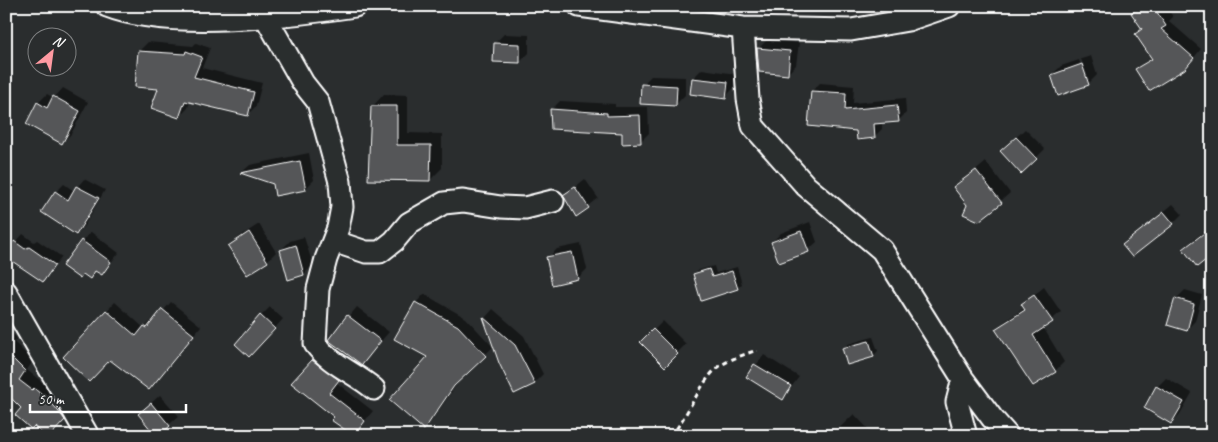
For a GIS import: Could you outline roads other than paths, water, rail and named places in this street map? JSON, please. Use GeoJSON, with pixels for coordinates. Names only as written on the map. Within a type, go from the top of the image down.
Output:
{"type":"FeatureCollection","features":[{"type":"Feature","properties":{"kind":"street"},"geometry":{"type":"LineString","coordinates":[[107,6],[122,12],[164,19],[308,14],[355,6]]}},
{"type":"Feature","properties":{"kind":"street"},"geometry":{"type":"LineString","coordinates":[[579,6],[743,28],[851,30],[908,20],[949,6]]}},
{"type":"Feature","properties":{"kind":"street"},"geometry":{"type":"LineString","coordinates":[[265,16],[303,83],[318,102],[340,182],[342,207],[338,228],[318,290],[315,344],[325,357],[361,377],[374,389]]}},
{"type":"Feature","properties":{"kind":"street"},"geometry":{"type":"LineString","coordinates":[[743,28],[748,99],[753,126],[806,186],[882,250],[926,324],[992,418],[1008,436]]}},
{"type":"Feature","properties":{"kind":"street"},"geometry":{"type":"LineString","coordinates":[[333,241],[366,252],[380,252],[394,241],[409,223],[444,203],[463,201],[501,207],[525,208],[553,201]]}},
{"type":"Feature","properties":{"kind":"street"},"geometry":{"type":"LineString","coordinates":[[6,292],[88,436]]}},
{"type":"Feature","properties":{"kind":"street"},"geometry":{"type":"LineString","coordinates":[[963,378],[957,402],[966,436]]}}]}
